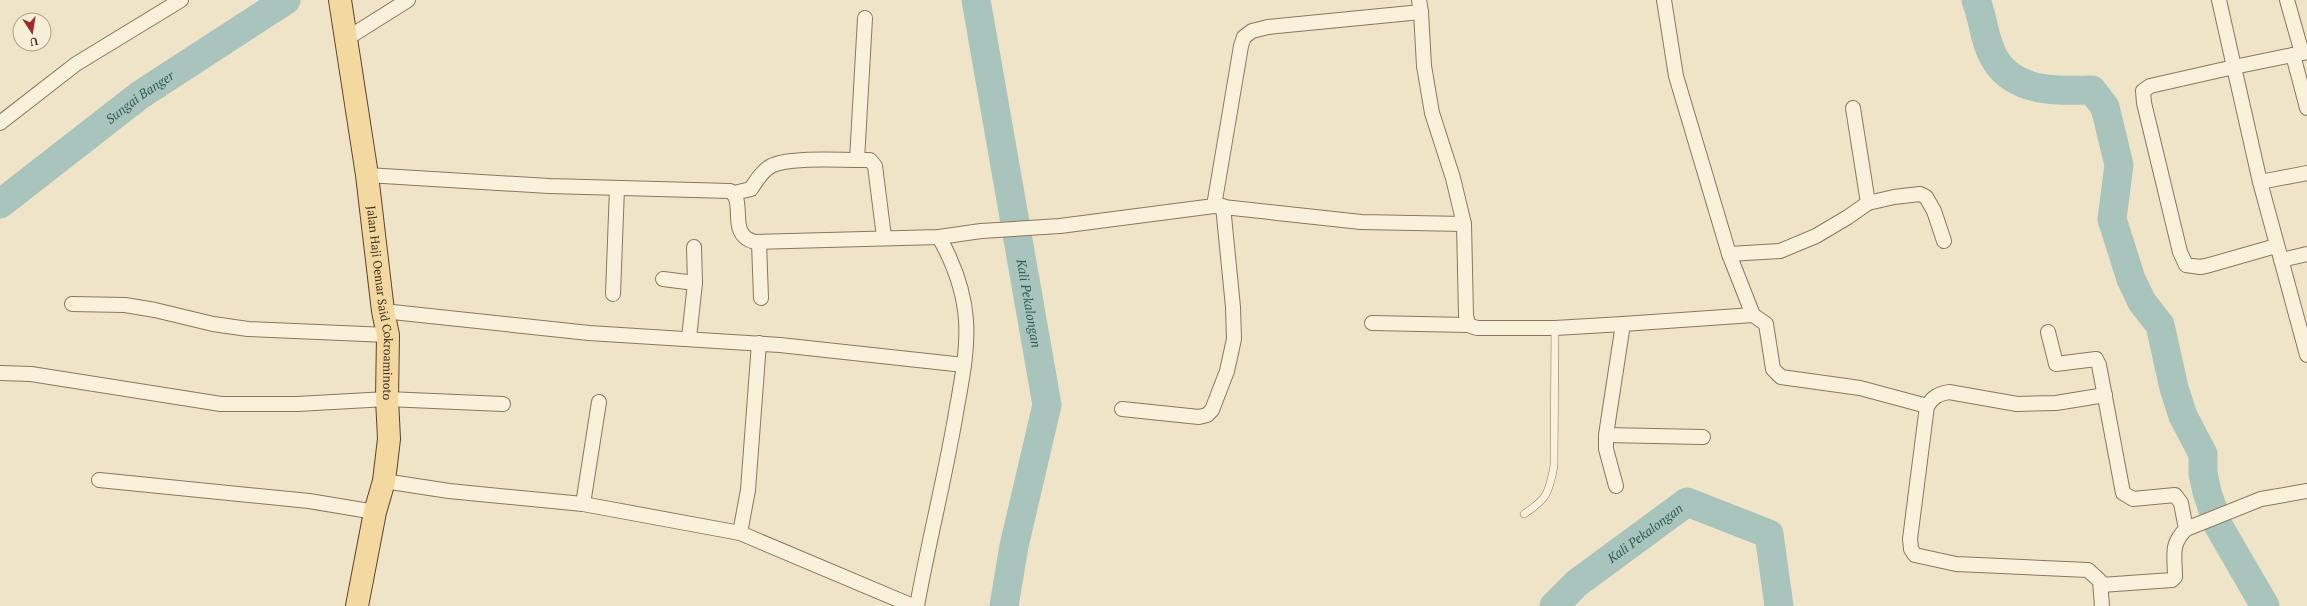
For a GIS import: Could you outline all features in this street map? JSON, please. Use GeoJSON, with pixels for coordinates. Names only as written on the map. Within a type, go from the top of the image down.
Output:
{"type":"FeatureCollection","features":[{"type":"Feature","properties":{"kind":"main road","name":"Jalan Haji Oemar Said Cokroaminoto"},"geometry":{"type":"LineString","coordinates":[[341,3],[367,175],[383,311],[388,335],[387,400],[389,439],[384,481],[375,512],[357,606]]}},
{"type":"Feature","properties":{"kind":"street"},"geometry":{"type":"LineString","coordinates":[[0,123],[76,64],[181,0]]}},
{"type":"Feature","properties":{"kind":"street"},"geometry":{"type":"LineString","coordinates":[[346,39],[408,0]]}},
{"type":"Feature","properties":{"kind":"street"},"geometry":{"type":"LineString","coordinates":[[1664,0],[1676,76],[1729,254],[1753,315],[1766,324],[1773,369],[1781,376],[1860,388],[1927,406]]}},
{"type":"Feature","properties":{"kind":"street"},"geometry":{"type":"LineString","coordinates":[[2219,0],[2260,182],[2276,246],[2307,355]]}},
{"type":"Feature","properties":{"kind":"street"},"geometry":{"type":"LineString","coordinates":[[2287,0],[2301,53],[2307,108]]}},
{"type":"Feature","properties":{"kind":"street"},"geometry":{"type":"LineString","coordinates":[[1122,409],[1199,417],[1207,415],[1212,410],[1227,372],[1234,340],[1233,307],[1219,206],[1227,120],[1234,93],[1236,67],[1244,37],[1252,31],[1420,6],[1424,66],[1432,114],[1453,178],[1464,224],[1466,314],[1468,324]]}},
{"type":"Feature","properties":{"kind":"street"},"geometry":{"type":"LineString","coordinates":[[857,160],[865,18]]}},
{"type":"Feature","properties":{"kind":"street"},"geometry":{"type":"LineString","coordinates":[[2276,246],[2206,266],[2200,267],[2186,265],[2180,252],[2144,102],[2143,91],[2150,86],[2301,53]]}},
{"type":"Feature","properties":{"kind":"street"},"geometry":{"type":"LineString","coordinates":[[1852,108],[1868,203]]}},
{"type":"Feature","properties":{"kind":"street"},"geometry":{"type":"LineString","coordinates":[[367,175],[549,186],[725,190],[734,193],[751,189],[761,174],[771,166],[793,161],[870,160],[875,166],[884,237]]}},
{"type":"Feature","properties":{"kind":"street"},"geometry":{"type":"LineString","coordinates":[[2260,182],[2307,173]]}},
{"type":"Feature","properties":{"kind":"street"},"geometry":{"type":"LineString","coordinates":[[613,294],[617,188]]}},
{"type":"Feature","properties":{"kind":"street"},"geometry":{"type":"LineString","coordinates":[[734,193],[737,221],[741,232],[747,240],[759,242],[818,241],[884,237],[939,237],[981,231],[1060,226],[1219,206],[1362,222],[1464,224]]}},
{"type":"Feature","properties":{"kind":"street"},"geometry":{"type":"LineString","coordinates":[[1729,254],[1780,251],[1802,243],[1848,217],[1868,203],[1920,194],[1926,197],[1934,211],[1944,241]]}},
{"type":"Feature","properties":{"kind":"street"},"geometry":{"type":"LineString","coordinates":[[917,606],[927,550],[952,442],[964,364],[966,319],[956,273],[950,256],[939,237]]}},
{"type":"Feature","properties":{"kind":"street"},"geometry":{"type":"LineString","coordinates":[[759,242],[760,298]]}},
{"type":"Feature","properties":{"kind":"street"},"geometry":{"type":"LineString","coordinates":[[689,338],[695,283],[694,247]]}},
{"type":"Feature","properties":{"kind":"street"},"geometry":{"type":"LineString","coordinates":[[2281,260],[2307,254]]}},
{"type":"Feature","properties":{"kind":"street"},"geometry":{"type":"LineString","coordinates":[[663,279],[695,283]]}},
{"type":"Feature","properties":{"kind":"street"},"geometry":{"type":"LineString","coordinates":[[72,304],[125,305],[155,310],[213,324],[248,329],[388,335]]}},
{"type":"Feature","properties":{"kind":"street"},"geometry":{"type":"LineString","coordinates":[[383,311],[590,333],[759,343],[964,364]]}},
{"type":"Feature","properties":{"kind":"street"},"geometry":{"type":"LineString","coordinates":[[1372,323],[1468,324],[1477,328],[1556,328],[1753,315]]}},
{"type":"Feature","properties":{"kind":"street"},"geometry":{"type":"LineString","coordinates":[[1616,486],[1606,449],[1606,435],[1623,324]]}},
{"type":"Feature","properties":{"kind":"street"},"geometry":{"type":"LineString","coordinates":[[2048,332],[2056,364],[2096,360],[2105,395],[2123,493],[2133,499],[2175,495],[2181,503],[2186,529]]}},
{"type":"Feature","properties":{"kind":"street"},"geometry":{"type":"LineString","coordinates":[[740,533],[750,470],[754,432],[753,398],[759,343]]}},
{"type":"Feature","properties":{"kind":"street"},"geometry":{"type":"LineString","coordinates":[[0,373],[31,374],[221,404],[297,404],[387,400],[503,404]]}},
{"type":"Feature","properties":{"kind":"street"},"geometry":{"type":"LineString","coordinates":[[2102,606],[2101,585],[2098,577],[2088,570],[1956,564],[1915,555],[1911,549],[1910,539],[1927,406],[1932,398],[1940,393],[1949,392],[2017,404],[2056,403],[2105,395]]}},
{"type":"Feature","properties":{"kind":"street"},"geometry":{"type":"LineString","coordinates":[[583,504],[599,402]]}},
{"type":"Feature","properties":{"kind":"street"},"geometry":{"type":"LineString","coordinates":[[1606,435],[1703,437]]}},
{"type":"Feature","properties":{"kind":"street"},"geometry":{"type":"LineString","coordinates":[[100,480],[309,501],[375,512]]}},
{"type":"Feature","properties":{"kind":"street"},"geometry":{"type":"LineString","coordinates":[[384,481],[449,491],[583,504],[740,533],[913,606]]}},
{"type":"Feature","properties":{"kind":"street"},"geometry":{"type":"LineString","coordinates":[[2101,585],[2172,580],[2175,577],[2174,546],[2178,537],[2186,529],[2226,511],[2261,500],[2307,491]]}},
{"type":"Feature","properties":{"kind":"lane"},"geometry":{"type":"LineString","coordinates":[[1524,514],[1542,502],[1549,488],[1554,466],[1556,328]]}},
{"type":"Feature","properties":{"kind":"waterway","name":"Sungai Banger"},"geometry":{"type":"LineString","coordinates":[[0,204],[140,95],[286,0]]}},
{"type":"Feature","properties":{"kind":"waterway","name":"Kali Pekalongan"},"geometry":{"type":"LineString","coordinates":[[976,0],[1047,405],[1014,546],[1004,606]]}},
{"type":"Feature","properties":{"kind":"waterway"},"geometry":{"type":"LineString","coordinates":[[1976,0],[1989,47],[1996,61],[2005,71],[2015,79],[2027,85],[2040,88],[2053,90],[2092,90],[2105,107],[2119,165],[2112,219],[2131,279],[2142,302],[2160,325],[2174,388],[2183,416],[2203,454],[2203,473],[2207,492],[2218,525],[2265,606]]}},
{"type":"Feature","properties":{"kind":"waterway","name":"Kali Pekalongan"},"geometry":{"type":"LineString","coordinates":[[1554,606],[1577,583],[1687,502],[1769,534],[1779,606]]}}]}
